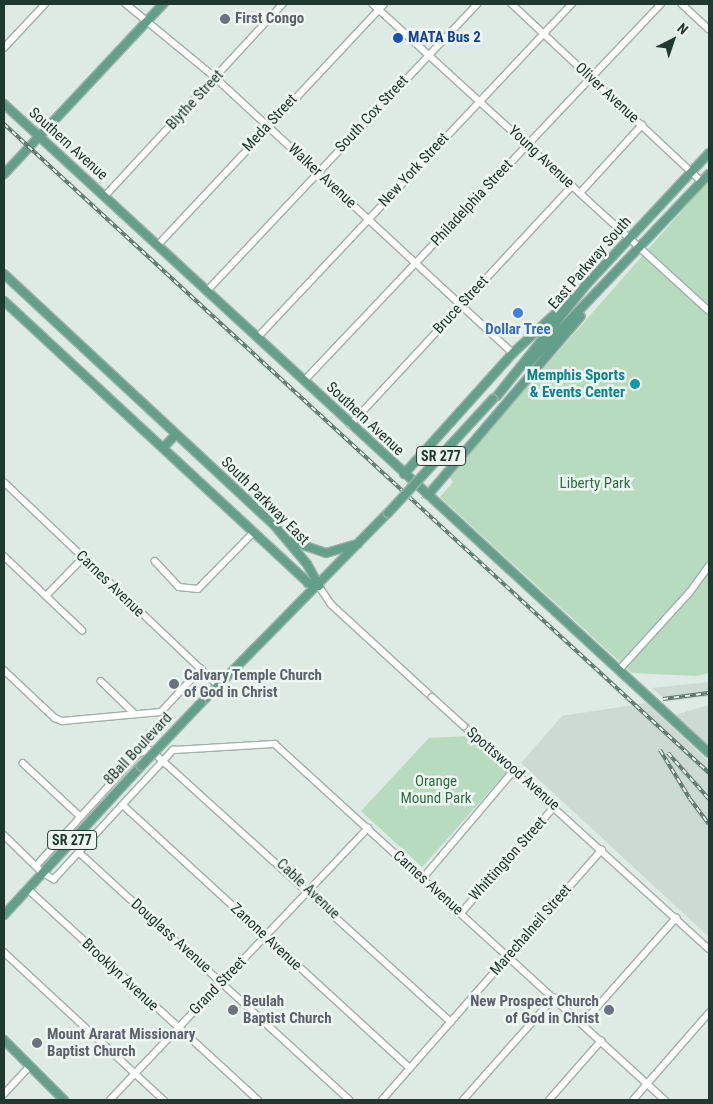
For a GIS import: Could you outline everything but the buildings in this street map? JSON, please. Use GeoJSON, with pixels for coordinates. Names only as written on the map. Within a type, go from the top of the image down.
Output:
{"type":"FeatureCollection","features":[{"type":"Feature","properties":{"kind":"main road"},"geometry":{"type":"LineString","coordinates":[[4,174],[163,4]]}},
{"type":"Feature","properties":{"kind":"main road","name":"Southern Avenue"},"geometry":{"type":"LineString","coordinates":[[4,104],[709,753]]}},
{"type":"Feature","properties":{"kind":"main road","name":"East Parkway South"},"geometry":{"type":"LineString","coordinates":[[495,398],[585,286],[709,154]]}},
{"type":"Feature","properties":{"kind":"main road","name":"East Parkway South"},"geometry":{"type":"LineString","coordinates":[[319,586],[709,174]]}},
{"type":"Feature","properties":{"kind":"main road","name":"South Parkway East"},"geometry":{"type":"LineString","coordinates":[[4,274],[288,540],[319,586]]}},
{"type":"Feature","properties":{"kind":"main road"},"geometry":{"type":"LineString","coordinates":[[404,474],[513,353],[585,286]]}},
{"type":"Feature","properties":{"kind":"main road"},"geometry":{"type":"LineString","coordinates":[[428,495],[560,344],[603,288]]}},
{"type":"Feature","properties":{"kind":"main road","name":"South Parkway East"},"geometry":{"type":"LineString","coordinates":[[4,301],[308,582],[319,586]]}},
{"type":"Feature","properties":{"kind":"main road"},"geometry":{"type":"LineString","coordinates":[[164,448],[176,434]]}},
{"type":"Feature","properties":{"kind":"main road"},"geometry":{"type":"LineString","coordinates":[[288,540],[326,553],[362,542]]}},
{"type":"Feature","properties":{"kind":"main road","name":"8Ball Boulevard"},"geometry":{"type":"LineString","coordinates":[[4,915],[218,685],[297,604],[319,586]]}},
{"type":"Feature","properties":{"kind":"main road"},"geometry":{"type":"LineString","coordinates":[[4,1040],[64,1100]]}},
{"type":"Feature","properties":{"kind":"street"},"geometry":{"type":"LineString","coordinates":[[4,48],[45,4]]}},
{"type":"Feature","properties":{"kind":"street","name":"Walker Avenue"},"geometry":{"type":"LineString","coordinates":[[126,4],[216,78],[513,353]]}},
{"type":"Feature","properties":{"kind":"street","name":"Blythe Street"},"geometry":{"type":"LineString","coordinates":[[105,196],[283,4]]}},
{"type":"Feature","properties":{"kind":"street","name":"Young Avenue"},"geometry":{"type":"LineString","coordinates":[[373,4],[709,311]]}},
{"type":"Feature","properties":{"kind":"street","name":"Meda Street"},"geometry":{"type":"LineString","coordinates":[[158,244],[267,126],[384,4]]}},
{"type":"Feature","properties":{"kind":"street","name":"South Cox Street"},"geometry":{"type":"LineString","coordinates":[[207,291],[477,4]]}},
{"type":"Feature","properties":{"kind":"street","name":"Oliver Avenue"},"geometry":{"type":"LineString","coordinates":[[512,4],[702,182]]}},
{"type":"Feature","properties":{"kind":"street","name":"New York Street"},"geometry":{"type":"LineString","coordinates":[[258,337],[572,4]]}},
{"type":"Feature","properties":{"kind":"street","name":"Philadelphia Street"},"geometry":{"type":"LineString","coordinates":[[304,381],[526,144],[661,4]]}},
{"type":"Feature","properties":{"kind":"street"},"geometry":{"type":"LineString","coordinates":[[682,4],[709,29]]}},
{"type":"Feature","properties":{"kind":"street"},"geometry":{"type":"LineString","coordinates":[[580,193],[642,125]]}},
{"type":"Feature","properties":{"kind":"street","name":"Bruce Street"},"geometry":{"type":"LineString","coordinates":[[350,424],[572,186]]}},
{"type":"Feature","properties":{"kind":"street","name":"Carnes Avenue"},"geometry":{"type":"LineString","coordinates":[[4,482],[218,685]]}},
{"type":"Feature","properties":{"kind":"street"},"geometry":{"type":"LineString","coordinates":[[155,561],[179,587],[198,588],[254,532]]}},
{"type":"Feature","properties":{"kind":"street"},"geometry":{"type":"LineString","coordinates":[[4,556],[82,630]]}},
{"type":"Feature","properties":{"kind":"street"},"geometry":{"type":"LineString","coordinates":[[46,596],[82,558]]}},
{"type":"Feature","properties":{"kind":"street"},"geometry":{"type":"LineString","coordinates":[[619,670],[690,592],[709,566]]}},
{"type":"Feature","properties":{"kind":"street","name":"Spottswood Avenue"},"geometry":{"type":"LineString","coordinates":[[319,586],[330,604],[464,726],[516,770],[709,949]]}},
{"type":"Feature","properties":{"kind":"street"},"geometry":{"type":"LineString","coordinates":[[4,670],[55,718],[62,721],[161,712],[201,669]]}},
{"type":"Feature","properties":{"kind":"street"},"geometry":{"type":"LineString","coordinates":[[102,681],[135,714]]}},
{"type":"Feature","properties":{"kind":"street","name":"Carnes Avenue"},"geometry":{"type":"LineString","coordinates":[[164,758],[173,750],[275,744],[665,1100]]}},
{"type":"Feature","properties":{"kind":"street"},"geometry":{"type":"LineString","coordinates":[[4,835],[36,866],[54,879],[80,853],[164,758],[151,750],[139,754],[36,866]]}},
{"type":"Feature","properties":{"kind":"street","name":"Cable Avenue"},"geometry":{"type":"LineString","coordinates":[[164,758],[451,1022]]}},
{"type":"Feature","properties":{"kind":"street"},"geometry":{"type":"LineString","coordinates":[[23,763],[81,817]]}},
{"type":"Feature","properties":{"kind":"street"},"geometry":{"type":"LineString","coordinates":[[422,878],[516,770]]}},
{"type":"Feature","properties":{"kind":"street","name":"Zanone Avenue"},"geometry":{"type":"LineString","coordinates":[[123,805],[410,1068]]}},
{"type":"Feature","properties":{"kind":"street","name":"Whittington Street"},"geometry":{"type":"LineString","coordinates":[[461,912],[555,806]]}},
{"type":"Feature","properties":{"kind":"street","name":"Grand Street"},"geometry":{"type":"LineString","coordinates":[[110,1100],[368,828]]}},
{"type":"Feature","properties":{"kind":"street","name":"Marechalneil Street"},"geometry":{"type":"LineString","coordinates":[[382,1100],[602,850]]}},
{"type":"Feature","properties":{"kind":"street","name":"Douglass Avenue"},"geometry":{"type":"LineString","coordinates":[[80,853],[350,1100]]}},
{"type":"Feature","properties":{"kind":"street","name":"Brooklyn Avenue"},"geometry":{"type":"LineString","coordinates":[[28,889],[258,1100]]}},
{"type":"Feature","properties":{"kind":"street"},"geometry":{"type":"LineString","coordinates":[[582,1024],[676,918]]}},
{"type":"Feature","properties":{"kind":"street"},"geometry":{"type":"LineString","coordinates":[[4,952],[164,1100]]}},
{"type":"Feature","properties":{"kind":"street"},"geometry":{"type":"LineString","coordinates":[[463,1100],[554,998]]}},
{"type":"Feature","properties":{"kind":"street"},"geometry":{"type":"LineString","coordinates":[[633,1100],[709,1013]]}},
{"type":"Feature","properties":{"kind":"street"},"geometry":{"type":"LineString","coordinates":[[549,1100],[601,1041]]}},
{"type":"Feature","properties":{"kind":"street"},"geometry":{"type":"LineString","coordinates":[[4,1094],[30,1066]]}},
{"type":"Feature","properties":{"kind":"shaded area"},"geometry":{"type":"Polygon","coordinates":[[[709,682],[709,697],[667,701],[652,688],[709,682]]]}},
{"type":"Feature","properties":{"kind":"shaded area"},"geometry":{"type":"Polygon","coordinates":[[[646,703],[709,762],[709,937],[521,763],[562,716],[646,703]]]}},
{"type":"Feature","properties":{"kind":"shaded area"},"geometry":{"type":"Polygon","coordinates":[[[709,705],[709,749],[675,715],[709,705]]]}},
{"type":"Feature","properties":{"kind":"green space","name":"Liberty Park"},"geometry":{"type":"Polygon","coordinates":[[[709,180],[709,673],[696,676],[632,673],[440,497],[453,482],[449,476],[709,180]]]}},
{"type":"Feature","properties":{"kind":"green space","name":"Orange Mound Park"},"geometry":{"type":"Polygon","coordinates":[[[470,736],[507,772],[422,867],[361,811],[429,738],[470,736]]]}},
{"type":"Feature","properties":{"kind":"railway"},"geometry":{"type":"LineString","coordinates":[[4,124],[709,773]]}},
{"type":"Feature","properties":{"kind":"railway"},"geometry":{"type":"LineString","coordinates":[[663,699],[709,693]]}},
{"type":"Feature","properties":{"kind":"railway"},"geometry":{"type":"LineString","coordinates":[[660,750],[690,799],[709,824]]}},
{"type":"Feature","properties":{"kind":"railway"},"geometry":{"type":"LineString","coordinates":[[668,753],[709,799]]}},
{"type":"Feature","properties":{"kind":"place","name":"First Congo"},"geometry":{"type":"Point","coordinates":[225,19]}},
{"type":"Feature","properties":{"kind":"place","name":"MATA Bus 2"},"geometry":{"type":"Point","coordinates":[398,38]}},
{"type":"Feature","properties":{"kind":"place","name":"Dollar Tree"},"geometry":{"type":"Point","coordinates":[518,313]}},
{"type":"Feature","properties":{"kind":"place","name":"Memphis Sports & Events Center"},"geometry":{"type":"Point","coordinates":[635,384]}},
{"type":"Feature","properties":{"kind":"place","name":"Calvary Temple Church of God in Christ"},"geometry":{"type":"Point","coordinates":[174,684]}},
{"type":"Feature","properties":{"kind":"place","name":"Beulah Baptist Church"},"geometry":{"type":"Point","coordinates":[233,1010]}},
{"type":"Feature","properties":{"kind":"place","name":"New Prospect Church of God in Christ"},"geometry":{"type":"Point","coordinates":[609,1010]}},
{"type":"Feature","properties":{"kind":"place","name":"Mount Ararat Missionary Baptist Church"},"geometry":{"type":"Point","coordinates":[37,1043]}}]}
